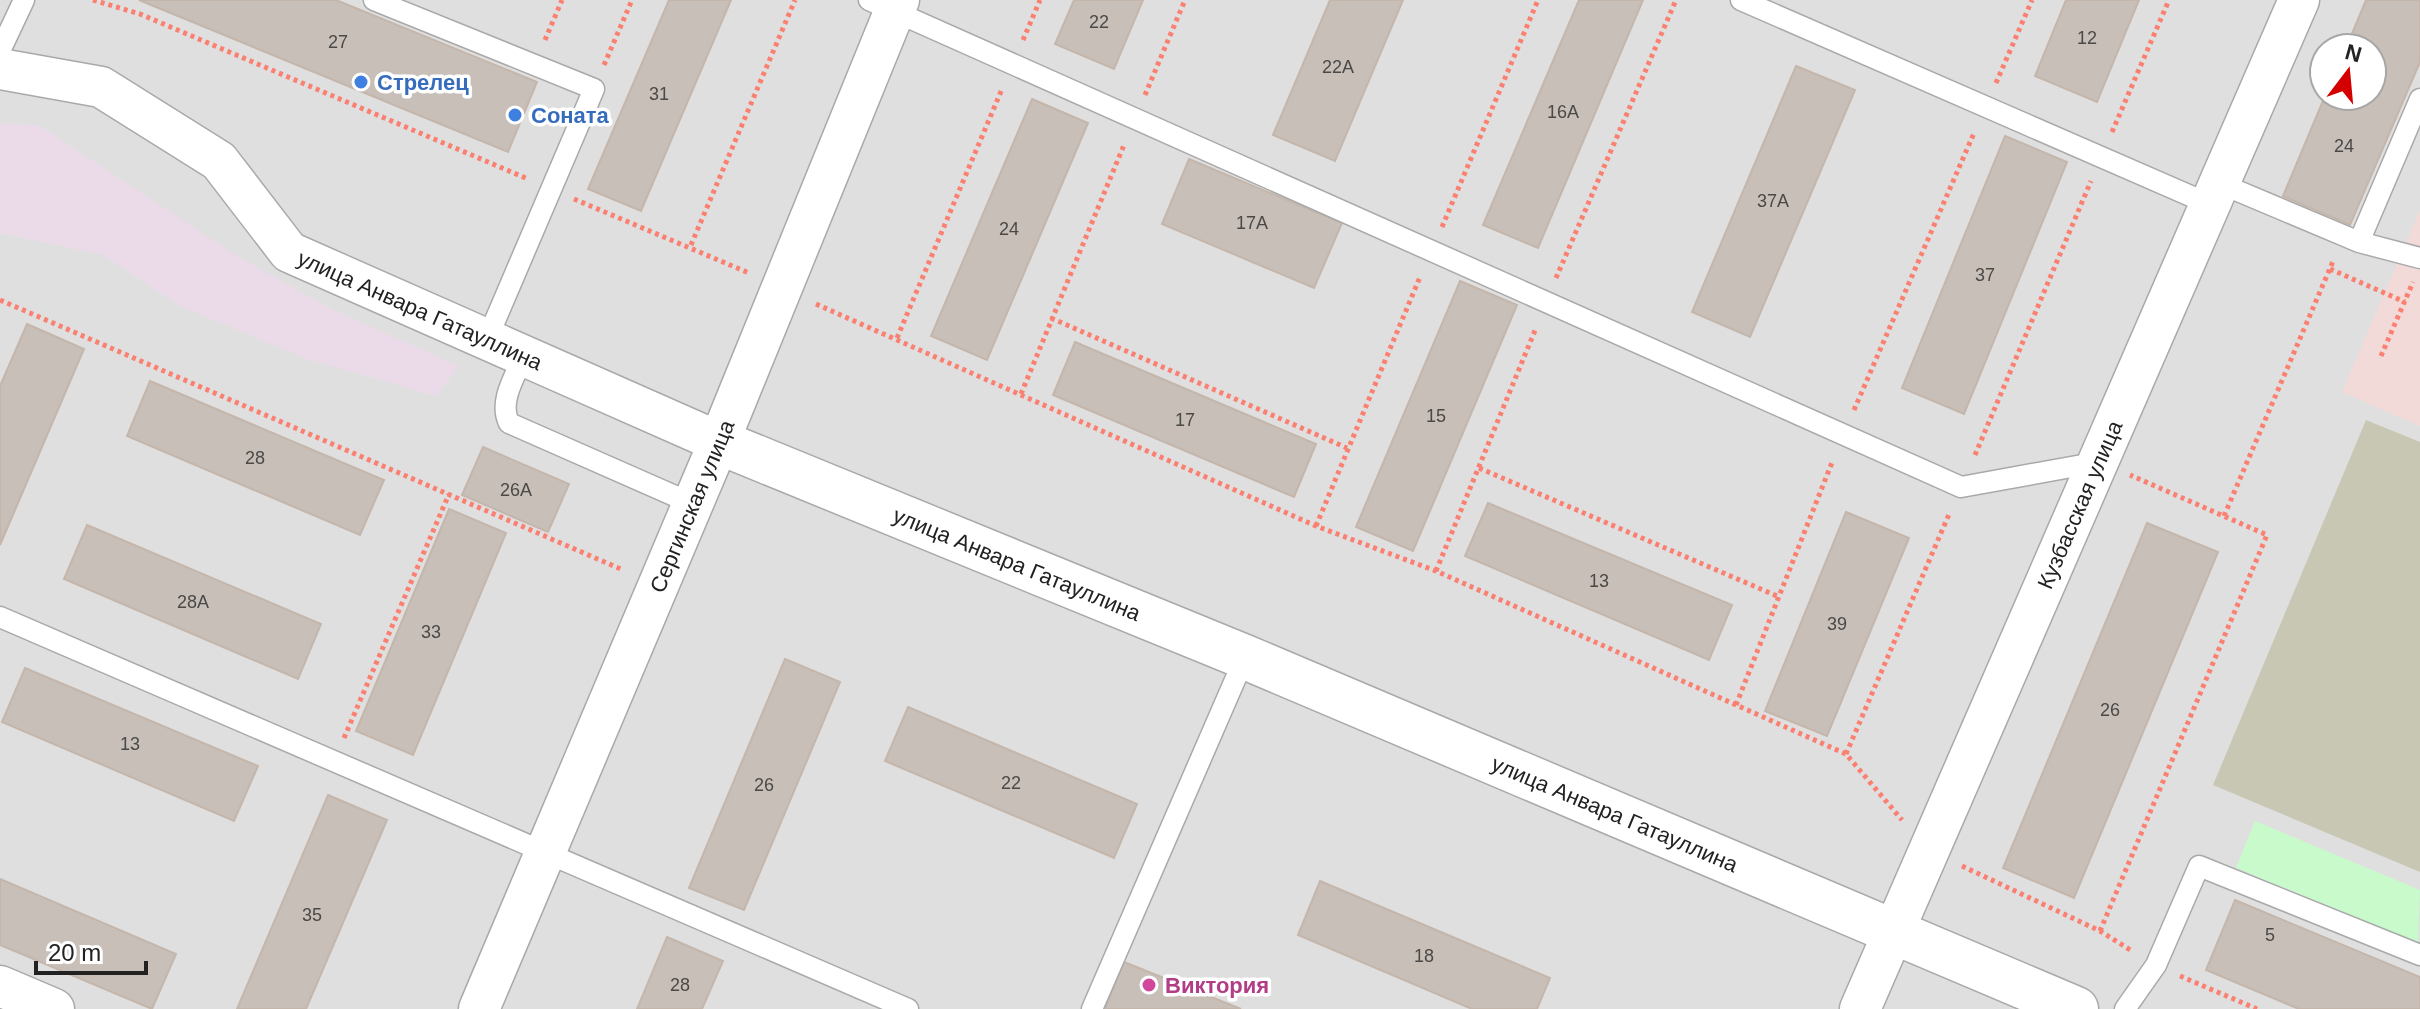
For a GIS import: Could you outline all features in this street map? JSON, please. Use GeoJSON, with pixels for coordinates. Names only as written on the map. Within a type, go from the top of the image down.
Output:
{"type":"FeatureCollection","features":[{"type":"Feature","properties":{"kind":"street","name":"Кузбасская улица"},"geometry":{"type":"LineString","coordinates":[[1860,1009],[2299,0]]}},
{"type":"Feature","properties":{"kind":"street","name":"Сергинская улица"},"geometry":{"type":"LineString","coordinates":[[479,1009],[782,289],[888,4]]}},
{"type":"Feature","properties":{"kind":"street","name":"улица Анвара Гатауллина"},"geometry":{"type":"LineString","coordinates":[[0,69],[101,87],[219,161],[289,252],[525,353],[719,442],[1245,657],[2076,1009]]}},
{"type":"Feature","properties":{"kind":"street"},"geometry":{"type":"LineString","coordinates":[[0,986],[54,1009]]}},
{"type":"Feature","properties":{"kind":"lane"},"geometry":{"type":"LineString","coordinates":[[0,51],[24,0]]}},
{"type":"Feature","properties":{"kind":"lane"},"geometry":{"type":"LineString","coordinates":[[374,0],[594,89],[488,337]]}},
{"type":"Feature","properties":{"kind":"lane"},"geometry":{"type":"LineString","coordinates":[[1741,0],[2101,157],[2352,239],[2420,258]]}},
{"type":"Feature","properties":{"kind":"lane"},"geometry":{"type":"LineString","coordinates":[[888,4],[1012,65],[1961,487],[2099,462]]}},
{"type":"Feature","properties":{"kind":"lane"},"geometry":{"type":"LineString","coordinates":[[2352,239],[2420,99]]}},
{"type":"Feature","properties":{"kind":"lane"},"geometry":{"type":"LineString","coordinates":[[525,353],[503,412],[509,423],[693,504]]}},
{"type":"Feature","properties":{"kind":"lane"},"geometry":{"type":"LineString","coordinates":[[0,617],[908,1009]]}},
{"type":"Feature","properties":{"kind":"lane"},"geometry":{"type":"LineString","coordinates":[[1092,1009],[1245,657]]}},
{"type":"Feature","properties":{"kind":"lane"},"geometry":{"type":"LineString","coordinates":[[2125,1009],[2156,965],[2199,866],[2420,955]]}},
{"type":"Feature","properties":{"kind":"path"},"geometry":{"type":"LineString","coordinates":[[93,0],[140,14],[553,190],[691,245],[782,289],[1316,526],[1436,571],[1846,754],[1928,851],[2100,931],[2156,965],[2257,1009]]}},
{"type":"Feature","properties":{"kind":"path"},"geometry":{"type":"LineString","coordinates":[[535,65],[562,0]]}},
{"type":"Feature","properties":{"kind":"path"},"geometry":{"type":"LineString","coordinates":[[594,89],[632,0]]}},
{"type":"Feature","properties":{"kind":"path"},"geometry":{"type":"LineString","coordinates":[[691,245],[795,0]]}},
{"type":"Feature","properties":{"kind":"path"},"geometry":{"type":"LineString","coordinates":[[897,338],[1040,0]]}},
{"type":"Feature","properties":{"kind":"path"},"geometry":{"type":"LineString","coordinates":[[1021,394],[1185,0]]}},
{"type":"Feature","properties":{"kind":"path"},"geometry":{"type":"LineString","coordinates":[[1736,705],[1843,435],[2032,0]]}},
{"type":"Feature","properties":{"kind":"path"},"geometry":{"type":"LineString","coordinates":[[1846,754],[2169,0]]}},
{"type":"Feature","properties":{"kind":"path"},"geometry":{"type":"LineString","coordinates":[[2224,516],[2330,269],[2352,239]]}},
{"type":"Feature","properties":{"kind":"path"},"geometry":{"type":"LineString","coordinates":[[2330,269],[2405,302]]}},
{"type":"Feature","properties":{"kind":"path"},"geometry":{"type":"LineString","coordinates":[[2381,356],[2415,278]]}},
{"type":"Feature","properties":{"kind":"path"},"geometry":{"type":"LineString","coordinates":[[0,300],[659,585]]}},
{"type":"Feature","properties":{"kind":"path"},"geometry":{"type":"LineString","coordinates":[[1051,318],[1347,448]]}},
{"type":"Feature","properties":{"kind":"path"},"geometry":{"type":"LineString","coordinates":[[2099,462],[2267,535],[2100,931]]}},
{"type":"Feature","properties":{"kind":"path"},"geometry":{"type":"LineString","coordinates":[[1479,468],[1777,596]]}},
{"type":"Feature","properties":{"kind":"path"},"geometry":{"type":"LineString","coordinates":[[334,761],[449,494]]}},
{"type":"Feature","properties":{"kind":"shaded area"},"geometry":{"type":"Polygon","coordinates":[[[0,0],[2420,0],[2420,1009],[0,1009],[0,0]]]}},
{"type":"Feature","properties":{"kind":"shaded area"},"geometry":{"type":"Polygon","coordinates":[[[0,123],[40,126],[237,256],[333,310],[459,366],[436,396],[307,359],[180,306],[103,255],[0,233],[0,123]]]}},
{"type":"Feature","properties":{"kind":"shaded area"},"geometry":{"type":"Polygon","coordinates":[[[2420,210],[2420,426],[2342,392],[2420,210]]]}},
{"type":"Feature","properties":{"kind":"shaded area"},"geometry":{"type":"Polygon","coordinates":[[[2366,420],[2420,442],[2420,872],[2213,785],[2366,420]]]}},
{"type":"Feature","properties":{"kind":"green space"},"geometry":{"type":"Polygon","coordinates":[[[2255,821],[2420,890],[2418,943],[2236,868],[2255,821]]]}},
{"type":"Feature","properties":{"kind":"building"},"geometry":{"type":"Polygon","coordinates":[[[139,0],[336,0],[537,82],[508,152],[139,0]]]}},
{"type":"Feature","properties":{"kind":"building"},"geometry":{"type":"Polygon","coordinates":[[[669,0],[731,0],[641,211],[588,189],[669,0]]]}},
{"type":"Feature","properties":{"kind":"building"},"geometry":{"type":"Polygon","coordinates":[[[1074,0],[1143,0],[1114,69],[1055,44],[1074,0]]]}},
{"type":"Feature","properties":{"kind":"building"},"geometry":{"type":"Polygon","coordinates":[[[1330,0],[1403,0],[1335,161],[1273,135],[1330,0]]]}},
{"type":"Feature","properties":{"kind":"building"},"geometry":{"type":"Polygon","coordinates":[[[1579,0],[1643,0],[1538,248],[1483,225],[1579,0]]]}},
{"type":"Feature","properties":{"kind":"building"},"geometry":{"type":"Polygon","coordinates":[[[2066,0],[2139,0],[2097,102],[2035,76],[2066,0]]]}},
{"type":"Feature","properties":{"kind":"building"},"geometry":{"type":"Polygon","coordinates":[[[2366,0],[2420,0],[2420,62],[2350,225],[2283,196],[2318,112],[2388,112],[2388,32],[2353,32],[2366,0]]]}},
{"type":"Feature","properties":{"kind":"building"},"geometry":{"type":"Polygon","coordinates":[[[1796,66],[1855,90],[1750,337],[1692,312],[1796,66]]]}},
{"type":"Feature","properties":{"kind":"building"},"geometry":{"type":"Polygon","coordinates":[[[1032,99],[1088,123],[987,360],[931,336],[1032,99]]]}},
{"type":"Feature","properties":{"kind":"building"},"geometry":{"type":"Polygon","coordinates":[[[2005,136],[2067,162],[1964,414],[1902,388],[2005,136]]]}},
{"type":"Feature","properties":{"kind":"building"},"geometry":{"type":"Polygon","coordinates":[[[1189,159],[1342,223],[1314,288],[1162,224],[1189,159]]]}},
{"type":"Feature","properties":{"kind":"building"},"geometry":{"type":"Polygon","coordinates":[[[1460,281],[1517,305],[1413,551],[1356,527],[1460,281]]]}},
{"type":"Feature","properties":{"kind":"building"},"geometry":{"type":"Polygon","coordinates":[[[27,324],[84,349],[0,545],[0,386],[27,324]]]}},
{"type":"Feature","properties":{"kind":"building"},"geometry":{"type":"Polygon","coordinates":[[[1075,342],[1316,444],[1294,497],[1053,395],[1075,342]]]}},
{"type":"Feature","properties":{"kind":"building"},"geometry":{"type":"Polygon","coordinates":[[[150,381],[384,480],[360,535],[127,436],[150,381]]]}},
{"type":"Feature","properties":{"kind":"building"},"geometry":{"type":"Polygon","coordinates":[[[483,447],[569,484],[548,532],[462,495],[483,447]]]}},
{"type":"Feature","properties":{"kind":"building"},"geometry":{"type":"Polygon","coordinates":[[[1488,503],[1732,605],[1709,660],[1465,556],[1488,503]]]}},
{"type":"Feature","properties":{"kind":"building"},"geometry":{"type":"Polygon","coordinates":[[[449,509],[506,533],[413,755],[356,731],[449,509]]]}},
{"type":"Feature","properties":{"kind":"building"},"geometry":{"type":"Polygon","coordinates":[[[1846,512],[1909,538],[1827,736],[1765,711],[1846,512]]]}},
{"type":"Feature","properties":{"kind":"building"},"geometry":{"type":"Polygon","coordinates":[[[2147,523],[2218,552],[2074,898],[2003,868],[2147,523]]]}},
{"type":"Feature","properties":{"kind":"building"},"geometry":{"type":"Polygon","coordinates":[[[87,525],[321,624],[298,679],[64,579],[87,525]]]}},
{"type":"Feature","properties":{"kind":"building"},"geometry":{"type":"Polygon","coordinates":[[[785,659],[840,682],[744,910],[689,888],[785,659]]]}},
{"type":"Feature","properties":{"kind":"building"},"geometry":{"type":"Polygon","coordinates":[[[25,668],[258,766],[234,821],[2,722],[25,668]]]}},
{"type":"Feature","properties":{"kind":"building"},"geometry":{"type":"Polygon","coordinates":[[[908,707],[1137,804],[1114,858],[885,761],[908,707]]]}},
{"type":"Feature","properties":{"kind":"building"},"geometry":{"type":"Polygon","coordinates":[[[328,795],[387,820],[306,1009],[237,1009],[328,795]]]}},
{"type":"Feature","properties":{"kind":"building"},"geometry":{"type":"Polygon","coordinates":[[[0,879],[176,954],[152,1009],[0,945],[0,879]]]}},
{"type":"Feature","properties":{"kind":"building"},"geometry":{"type":"Polygon","coordinates":[[[1320,881],[1550,978],[1537,1009],[1472,1009],[1298,935],[1320,881]]]}},
{"type":"Feature","properties":{"kind":"building"},"geometry":{"type":"Polygon","coordinates":[[[2235,900],[2420,977],[2420,1009],[2299,1009],[2206,970],[2235,900]]]}},
{"type":"Feature","properties":{"kind":"building"},"geometry":{"type":"Polygon","coordinates":[[[667,937],[723,961],[702,1009],[637,1009],[667,937]]]}},
{"type":"Feature","properties":{"kind":"building","name":"Виктория"},"geometry":{"type":"Polygon","coordinates":[[[1124,962],[1241,1009],[1105,1009],[1124,962]]]}},
{"type":"Feature","properties":{"kind":"place","name":"Стрелец"},"geometry":{"type":"Point","coordinates":[361,82]}},
{"type":"Feature","properties":{"kind":"place","name":"Соната"},"geometry":{"type":"Point","coordinates":[515,115]}},
{"type":"Feature","properties":{"kind":"place","name":"Виктория"},"geometry":{"type":"Point","coordinates":[1149,985]}}]}
